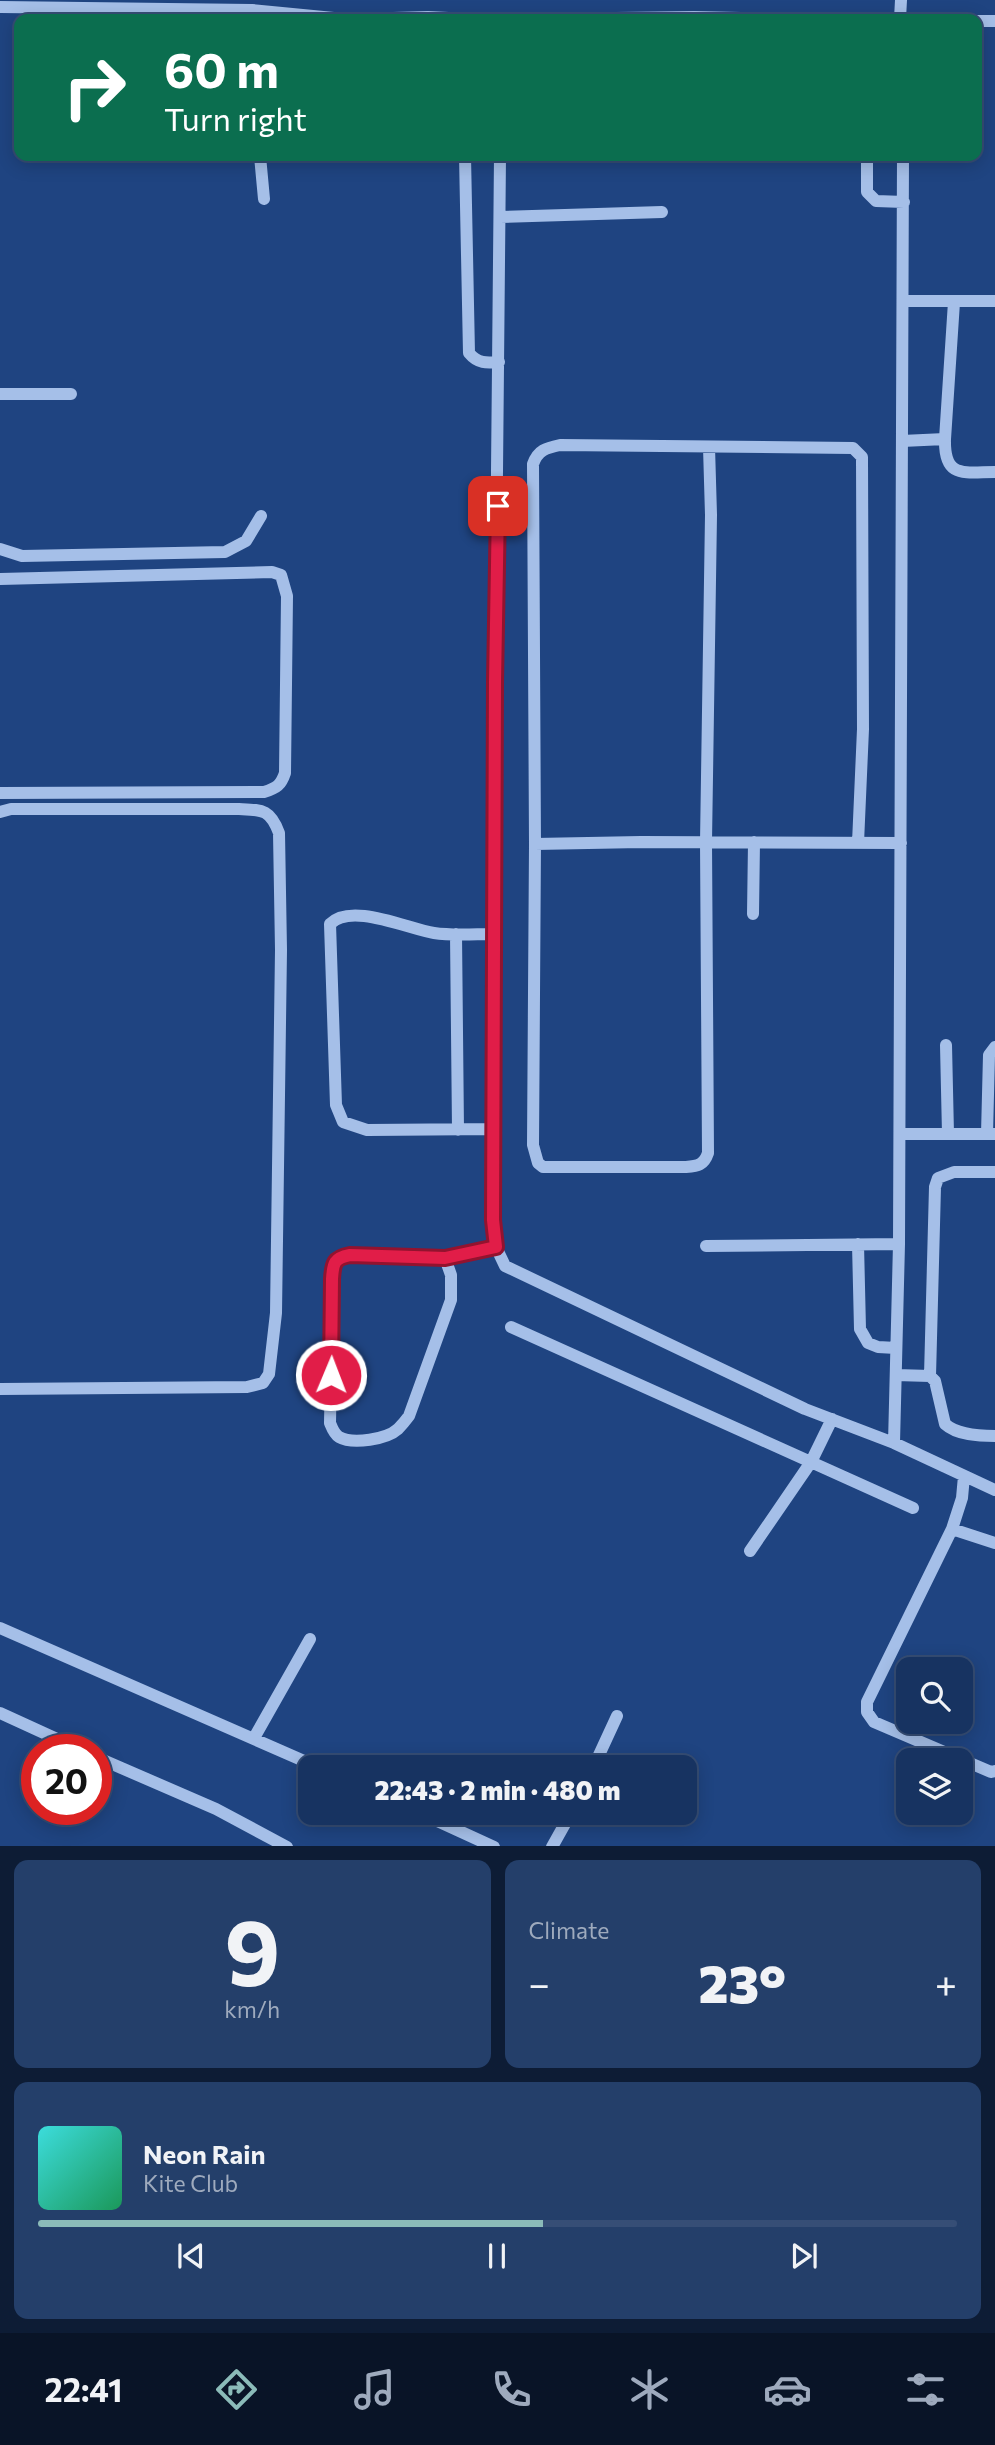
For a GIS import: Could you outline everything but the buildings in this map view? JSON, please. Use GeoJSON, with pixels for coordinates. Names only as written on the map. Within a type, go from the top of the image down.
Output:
{"type":"FeatureCollection","features":[{"type":"Feature","properties":{"kind":"lane"},"geometry":{"type":"LineString","coordinates":[[0,7],[252,10],[294,14]]}},
{"type":"Feature","properties":{"kind":"lane"},"geometry":{"type":"LineString","coordinates":[[260,161],[264,198]]}},
{"type":"Feature","properties":{"kind":"lane"},"geometry":{"type":"LineString","coordinates":[[465,161],[469,353],[475,360],[483,363],[499,362]]}},
{"type":"Feature","properties":{"kind":"lane"},"geometry":{"type":"LineString","coordinates":[[500,161],[494,934],[493,1220],[496,1247],[505,1266],[805,1409],[894,1443],[995,1490]]}},
{"type":"Feature","properties":{"kind":"lane"},"geometry":{"type":"LineString","coordinates":[[867,161],[867,192],[876,201],[904,202]]}},
{"type":"Feature","properties":{"kind":"lane"},"geometry":{"type":"LineString","coordinates":[[894,1443],[900,1134],[903,161]]}},
{"type":"Feature","properties":{"kind":"lane"},"geometry":{"type":"LineString","coordinates":[[500,217],[662,212]]}},
{"type":"Feature","properties":{"kind":"lane"},"geometry":{"type":"LineString","coordinates":[[903,301],[995,301]]}},
{"type":"Feature","properties":{"kind":"lane"},"geometry":{"type":"LineString","coordinates":[[954,302],[944,454],[950,468],[956,471],[995,472]]}},
{"type":"Feature","properties":{"kind":"lane"},"geometry":{"type":"LineString","coordinates":[[0,394],[71,394]]}},
{"type":"Feature","properties":{"kind":"lane"},"geometry":{"type":"LineString","coordinates":[[902,441],[945,439]]}},
{"type":"Feature","properties":{"kind":"lane"},"geometry":{"type":"LineString","coordinates":[[709,447],[711,516],[706,842],[708,1153],[705,1162],[697,1167],[543,1167],[535,1156],[533,1043],[534,464],[537,454],[560,444],[853,448],[862,457],[863,729],[858,843]]}},
{"type":"Feature","properties":{"kind":"lane"},"geometry":{"type":"LineString","coordinates":[[0,550],[22,556],[225,552],[246,541],[261,516]]}},
{"type":"Feature","properties":{"kind":"lane"},"geometry":{"type":"LineString","coordinates":[[0,579],[272,572],[281,576],[287,596],[285,773],[276,789],[264,792],[0,793]]}},
{"type":"Feature","properties":{"kind":"lane"},"geometry":{"type":"LineString","coordinates":[[0,812],[11,809],[239,809],[268,814],[274,820],[279,833],[281,950],[276,1313],[270,1374],[263,1383],[247,1387],[0,1390]]}},
{"type":"Feature","properties":{"kind":"lane"},"geometry":{"type":"LineString","coordinates":[[753,914],[754,842]]}},
{"type":"Feature","properties":{"kind":"lane"},"geometry":{"type":"LineString","coordinates":[[535,844],[901,843]]}},
{"type":"Feature","properties":{"kind":"lane"},"geometry":{"type":"LineString","coordinates":[[494,934],[437,934],[356,915],[335,919],[330,924],[336,1105],[343,1122],[367,1130],[494,1129]]}},
{"type":"Feature","properties":{"kind":"lane"},"geometry":{"type":"LineString","coordinates":[[456,934],[458,1129]]}},
{"type":"Feature","properties":{"kind":"lane"},"geometry":{"type":"LineString","coordinates":[[946,1045],[948,1134]]}},
{"type":"Feature","properties":{"kind":"lane"},"geometry":{"type":"LineString","coordinates":[[900,1134],[991,1134],[989,1055],[995,1047]]}},
{"type":"Feature","properties":{"kind":"lane"},"geometry":{"type":"LineString","coordinates":[[930,1376],[935,1186],[938,1178],[954,1172],[995,1172]]}},
{"type":"Feature","properties":{"kind":"lane"},"geometry":{"type":"LineString","coordinates":[[858,1244],[860,1329],[868,1343],[878,1347],[896,1348]]}},
{"type":"Feature","properties":{"kind":"lane"},"geometry":{"type":"LineString","coordinates":[[706,1245],[899,1244]]}},
{"type":"Feature","properties":{"kind":"lane"},"geometry":{"type":"LineString","coordinates":[[445,1258],[451,1275],[451,1300],[409,1416],[398,1429],[386,1436],[356,1440],[340,1438],[330,1423],[333,1263],[339,1257],[350,1255],[445,1258],[496,1247]]}},
{"type":"Feature","properties":{"kind":"lane"},"geometry":{"type":"LineString","coordinates":[[511,1327],[913,1508]]}},
{"type":"Feature","properties":{"kind":"lane"},"geometry":{"type":"LineString","coordinates":[[896,1375],[930,1376],[935,1381],[945,1424],[950,1429],[995,1436]]}},
{"type":"Feature","properties":{"kind":"lane"},"geometry":{"type":"LineString","coordinates":[[750,1551],[811,1462],[832,1419]]}},
{"type":"Feature","properties":{"kind":"lane"},"geometry":{"type":"LineString","coordinates":[[964,1476],[962,1498],[952,1529],[867,1702],[867,1712],[874,1721],[991,1772],[995,1771]]}},
{"type":"Feature","properties":{"kind":"lane"},"geometry":{"type":"LineString","coordinates":[[952,1529],[995,1543]]}},
{"type":"Feature","properties":{"kind":"lane"},"geometry":{"type":"LineString","coordinates":[[0,1628],[298,1758]]}},
{"type":"Feature","properties":{"kind":"lane"},"geometry":{"type":"LineString","coordinates":[[254,1738],[310,1639]]}},
{"type":"Feature","properties":{"kind":"lane"},"geometry":{"type":"LineString","coordinates":[[0,1713],[46,1734]]}},
{"type":"Feature","properties":{"kind":"lane"},"geometry":{"type":"LineString","coordinates":[[599,1755],[617,1716]]}},
{"type":"Feature","properties":{"kind":"lane"},"geometry":{"type":"LineString","coordinates":[[112,1764],[216,1809],[287,1846]]}},
{"type":"Feature","properties":{"kind":"lane"},"geometry":{"type":"LineString","coordinates":[[447,1825],[494,1846]]}},
{"type":"Feature","properties":{"kind":"lane"},"geometry":{"type":"LineString","coordinates":[[552,1846],[564,1825]]}},
{"type":"Feature","properties":{"kind":"route"},"geometry":{"type":"LineString","coordinates":[[331,1375],[333,1263],[339,1257],[350,1255],[445,1258],[496,1247],[493,1220],[498,506]]}}]}
